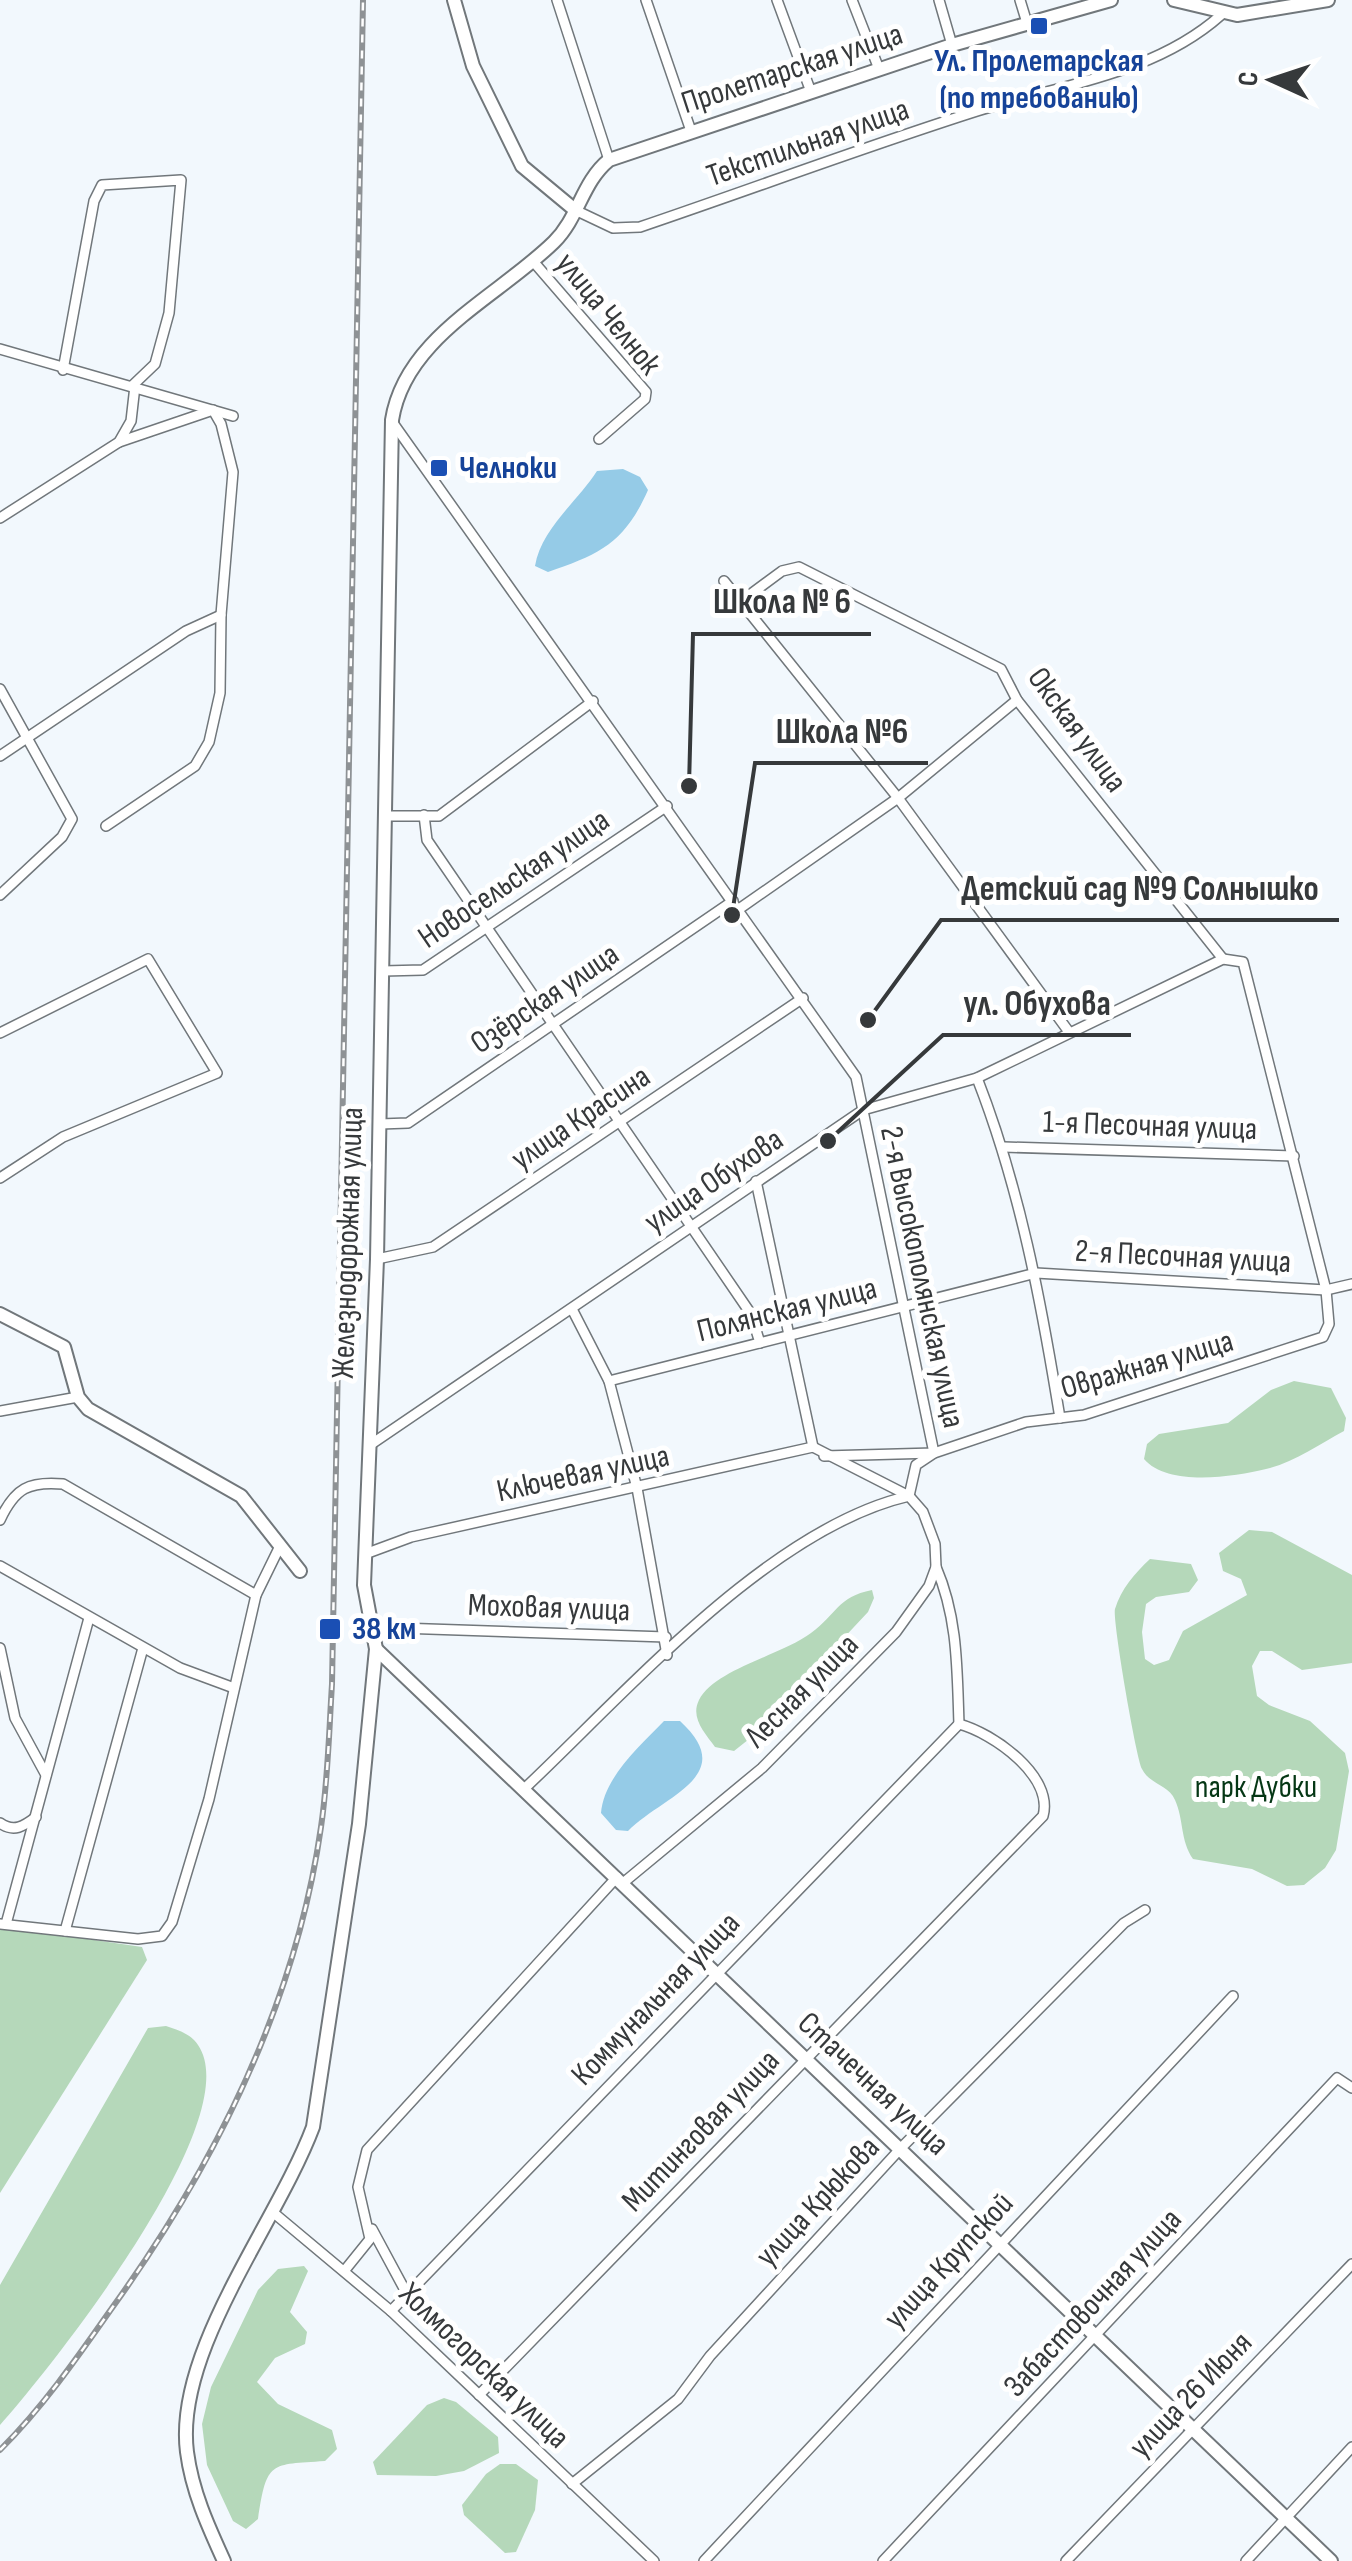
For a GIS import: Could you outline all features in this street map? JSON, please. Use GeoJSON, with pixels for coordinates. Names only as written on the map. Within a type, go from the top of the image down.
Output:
{"type":"FeatureCollection","features":[{"type":"Feature","properties":{"kind":"street"},"geometry":{"type":"LineString","coordinates":[[454,0],[473,66],[522,166],[575,210],[590,176],[609,160],[557,0]]}},
{"type":"Feature","properties":{"kind":"street"},"geometry":{"type":"LineString","coordinates":[[646,0],[691,131]]}},
{"type":"Feature","properties":{"kind":"street"},"geometry":{"type":"LineString","coordinates":[[778,0],[811,92]]}},
{"type":"Feature","properties":{"kind":"street"},"geometry":{"type":"LineString","coordinates":[[852,0],[879,69]]}},
{"type":"Feature","properties":{"kind":"street"},"geometry":{"type":"LineString","coordinates":[[938,0],[952,45]]}},
{"type":"Feature","properties":{"kind":"street"},"geometry":{"type":"LineString","coordinates":[[1020,0],[1027,23]]}},
{"type":"Feature","properties":{"kind":"street","name":"Пролетарская улица"},"geometry":{"type":"LineString","coordinates":[[609,160],[1027,23],[1061,6],[1111,0]]}},
{"type":"Feature","properties":{"kind":"street"},"geometry":{"type":"LineString","coordinates":[[1176,0],[1222,14],[1252,7],[1328,0]]}},
{"type":"Feature","properties":{"kind":"street","name":"Текстильная улица"},"geometry":{"type":"LineString","coordinates":[[575,210],[612,228],[640,227],[976,111],[1157,59],[1192,41],[1222,14]]}},
{"type":"Feature","properties":{"kind":"street"},"geometry":{"type":"LineString","coordinates":[[63,370],[94,201],[102,185],[180,180],[169,313],[155,364],[134,386],[130,421],[119,442]]}},
{"type":"Feature","properties":{"kind":"street","name":"Железнодорожная улица"},"geometry":{"type":"LineString","coordinates":[[224,2561],[192,2481],[186,2405],[211,2334],[275,2214],[313,2127],[323,2082],[359,1824],[376,1648],[370,1627],[365,1554],[377,1259],[392,420],[405,374],[442,335],[557,239],[575,210]]}},
{"type":"Feature","properties":{"kind":"street","name":"улица Челнок"},"geometry":{"type":"LineString","coordinates":[[532,260],[646,392],[645,398],[599,439]]}},
{"type":"Feature","properties":{"kind":"street"},"geometry":{"type":"LineString","coordinates":[[0,349],[233,416]]}},
{"type":"Feature","properties":{"kind":"street"},"geometry":{"type":"LineString","coordinates":[[0,518],[119,442],[212,410]]}},
{"type":"Feature","properties":{"kind":"street"},"geometry":{"type":"LineString","coordinates":[[106,826],[204,756],[220,693],[221,615],[233,472],[222,424],[212,410]]}},
{"type":"Feature","properties":{"kind":"street","name":"2-я Высокополянская улица"},"geometry":{"type":"LineString","coordinates":[[392,420],[856,1077],[866,1141],[934,1453]]}},
{"type":"Feature","properties":{"kind":"street","name":"Окская улица"},"geometry":{"type":"LineString","coordinates":[[740,602],[782,571],[798,567],[1002,670],[1017,700],[1223,960],[1243,962],[1294,1156]]}},
{"type":"Feature","properties":{"kind":"street"},"geometry":{"type":"LineString","coordinates":[[724,581],[898,798],[1069,1032]]}},
{"type":"Feature","properties":{"kind":"street"},"geometry":{"type":"LineString","coordinates":[[0,756],[186,632],[221,615]]}},
{"type":"Feature","properties":{"kind":"street"},"geometry":{"type":"LineString","coordinates":[[0,689],[68,808],[70,828],[0,895]]}},
{"type":"Feature","properties":{"kind":"street","name":"Озёрская улица"},"geometry":{"type":"LineString","coordinates":[[380,1124],[408,1123],[898,798],[1017,700]]}},
{"type":"Feature","properties":{"kind":"street"},"geometry":{"type":"LineString","coordinates":[[384,816],[440,816],[593,701]]}},
{"type":"Feature","properties":{"kind":"street","name":"Новосельская улица"},"geometry":{"type":"LineString","coordinates":[[383,971],[423,970],[667,806]]}},
{"type":"Feature","properties":{"kind":"street"},"geometry":{"type":"LineString","coordinates":[[424,816],[427,840],[751,1314],[760,1343]]}},
{"type":"Feature","properties":{"kind":"street"},"geometry":{"type":"LineString","coordinates":[[0,1032],[148,959],[217,1073],[63,1137],[0,1178]]}},
{"type":"Feature","properties":{"kind":"street","name":"улица Обухова"},"geometry":{"type":"LineString","coordinates":[[368,1447],[864,1110],[977,1078],[1223,960]]}},
{"type":"Feature","properties":{"kind":"street","name":"улица Красина"},"geometry":{"type":"LineString","coordinates":[[377,1259],[433,1247],[803,998]]}},
{"type":"Feature","properties":{"kind":"street"},"geometry":{"type":"LineString","coordinates":[[977,1078],[1004,1147],[1036,1273],[1060,1418]]}},
{"type":"Feature","properties":{"kind":"street","name":"1-я Песочная улица"},"geometry":{"type":"LineString","coordinates":[[1004,1147],[1294,1156]]}},
{"type":"Feature","properties":{"kind":"street"},"geometry":{"type":"LineString","coordinates":[[1294,1156],[1326,1290]]}},
{"type":"Feature","properties":{"kind":"street"},"geometry":{"type":"LineString","coordinates":[[756,1180],[813,1447],[824,1456],[909,1496],[922,1512],[934,1544],[936,1567],[950,1600],[959,1724]]}},
{"type":"Feature","properties":{"kind":"street","name":"Полянская улица"},"geometry":{"type":"LineString","coordinates":[[609,1381],[1036,1273]]}},
{"type":"Feature","properties":{"kind":"street","name":"2-я Песочная улица"},"geometry":{"type":"LineString","coordinates":[[1036,1273],[1326,1290],[1352,1284]]}},
{"type":"Feature","properties":{"kind":"street","name":"Овражная улица"},"geometry":{"type":"LineString","coordinates":[[824,1456],[934,1453],[1026,1422],[1084,1416],[1323,1336],[1328,1324],[1326,1290]]}},
{"type":"Feature","properties":{"kind":"street"},"geometry":{"type":"LineString","coordinates":[[572,1309],[609,1381],[636,1488],[667,1655]]}},
{"type":"Feature","properties":{"kind":"street"},"geometry":{"type":"LineString","coordinates":[[0,1314],[64,1347],[78,1397],[88,1409],[242,1496],[300,1571]]}},
{"type":"Feature","properties":{"kind":"street"},"geometry":{"type":"LineString","coordinates":[[0,1411],[78,1397]]}},
{"type":"Feature","properties":{"kind":"street","name":"Ключевая улица"},"geometry":{"type":"LineString","coordinates":[[365,1554],[411,1537],[813,1447]]}},
{"type":"Feature","properties":{"kind":"street"},"geometry":{"type":"LineString","coordinates":[[909,1496],[916,1465],[934,1453]]}},
{"type":"Feature","properties":{"kind":"street"},"geometry":{"type":"LineString","coordinates":[[0,1520],[11,1498],[22,1488],[37,1482],[64,1484],[256,1594]]}},
{"type":"Feature","properties":{"kind":"street"},"geometry":{"type":"LineString","coordinates":[[524,1790],[741,1585],[806,1540],[860,1511],[909,1496]]}},
{"type":"Feature","properties":{"kind":"street"},"geometry":{"type":"LineString","coordinates":[[89,1618],[3,1924],[138,1940],[162,1936],[172,1922],[209,1798],[256,1594],[280,1546]]}},
{"type":"Feature","properties":{"kind":"street"},"geometry":{"type":"LineString","coordinates":[[0,1566],[143,1648],[234,1688]]}},
{"type":"Feature","properties":{"kind":"street","name":"Лесная улица"},"geometry":{"type":"LineString","coordinates":[[407,2294],[370,2226],[358,2187],[367,2150],[620,1880],[762,1768],[896,1632],[929,1586],[936,1567]]}},
{"type":"Feature","properties":{"kind":"street","name":"Моховая улица"},"geometry":{"type":"LineString","coordinates":[[370,1627],[666,1636]]}},
{"type":"Feature","properties":{"kind":"street"},"geometry":{"type":"LineString","coordinates":[[0,1648],[14,1718],[46,1775]]}},
{"type":"Feature","properties":{"kind":"street"},"geometry":{"type":"LineString","coordinates":[[65,1931],[143,1648]]}},
{"type":"Feature","properties":{"kind":"street","name":"Стачечная улица"},"geometry":{"type":"LineString","coordinates":[[376,1648],[1331,2561]]}},
{"type":"Feature","properties":{"kind":"street","name":"Митинговая улица"},"geometry":{"type":"LineString","coordinates":[[480,2395],[1043,1816],[1045,1793],[1038,1782],[995,1740],[959,1724]]}},
{"type":"Feature","properties":{"kind":"street","name":"Коммунальная улица"},"geometry":{"type":"LineString","coordinates":[[391,2311],[714,1972],[959,1724]]}},
{"type":"Feature","properties":{"kind":"street"},"geometry":{"type":"LineString","coordinates":[[0,1823],[8,1828],[22,1827],[36,1817]]}},
{"type":"Feature","properties":{"kind":"street","name":"улица Крюкова"},"geometry":{"type":"LineString","coordinates":[[572,2484],[678,2399],[710,2356],[901,2148],[1124,1923],[1145,1910]]}},
{"type":"Feature","properties":{"kind":"street","name":"улица Крупской"},"geometry":{"type":"LineString","coordinates":[[704,2561],[1233,1996]]}},
{"type":"Feature","properties":{"kind":"street","name":"Забастовочная улица"},"geometry":{"type":"LineString","coordinates":[[883,2561],[1337,2078],[1352,2088]]}},
{"type":"Feature","properties":{"kind":"street","name":"Холмогорская улица"},"geometry":{"type":"LineString","coordinates":[[275,2214],[391,2311],[654,2561]]}},
{"type":"Feature","properties":{"kind":"street"},"geometry":{"type":"LineString","coordinates":[[345,2270],[370,2240],[370,2226]]}},
{"type":"Feature","properties":{"kind":"street","name":"улица 26 Июня"},"geometry":{"type":"LineString","coordinates":[[1066,2561],[1352,2264]]}},
{"type":"Feature","properties":{"kind":"street"},"geometry":{"type":"LineString","coordinates":[[1246,2561],[1352,2447]]}},
{"type":"Feature","properties":{"kind":"green space"},"geometry":{"type":"Polygon","coordinates":[[[1294,1381],[1331,1388],[1346,1418],[1344,1431],[1286,1462],[1236,1475],[1184,1477],[1155,1468],[1144,1459],[1147,1444],[1159,1434],[1228,1423],[1271,1390],[1294,1381]]]}},
{"type":"Feature","properties":{"kind":"green space","name":"парк Дубки"},"geometry":{"type":"Polygon","coordinates":[[[1249,1530],[1272,1532],[1352,1575],[1352,1663],[1302,1670],[1272,1651],[1260,1651],[1252,1666],[1257,1696],[1269,1705],[1310,1721],[1345,1753],[1349,1771],[1336,1850],[1325,1868],[1304,1885],[1287,1886],[1252,1869],[1193,1859],[1175,1800],[1142,1769],[1121,1660],[1115,1609],[1144,1564],[1150,1559],[1191,1564],[1198,1580],[1189,1592],[1156,1597],[1146,1604],[1142,1632],[1145,1659],[1154,1665],[1169,1660],[1183,1631],[1247,1595],[1241,1579],[1223,1571],[1219,1553],[1249,1530]]]}},
{"type":"Feature","properties":{"kind":"green space"},"geometry":{"type":"Polygon","coordinates":[[[872,1590],[874,1598],[868,1612],[810,1674],[771,1706],[763,1728],[734,1751],[715,1747],[696,1713],[707,1689],[734,1671],[799,1641],[851,1597],[872,1590]]]}},
{"type":"Feature","properties":{"kind":"green space"},"geometry":{"type":"Polygon","coordinates":[[[12,1928],[142,1947],[147,1960],[0,2193],[0,1930],[12,1928]]]}},
{"type":"Feature","properties":{"kind":"green space"},"geometry":{"type":"Polygon","coordinates":[[[166,2026],[188,2035],[198,2045],[206,2080],[196,2128],[171,2183],[99,2299],[0,2425],[0,2285],[148,2028],[166,2026]]]}},
{"type":"Feature","properties":{"kind":"green space"},"geometry":{"type":"Polygon","coordinates":[[[304,2266],[308,2271],[290,2312],[307,2332],[305,2344],[275,2358],[257,2382],[278,2404],[332,2430],[337,2449],[325,2461],[274,2469],[265,2486],[258,2519],[246,2529],[233,2521],[207,2465],[202,2424],[211,2387],[258,2290],[278,2269],[304,2266]]]}},
{"type":"Feature","properties":{"kind":"green space"},"geometry":{"type":"Polygon","coordinates":[[[444,2398],[456,2402],[498,2437],[499,2453],[464,2471],[436,2476],[377,2475],[373,2462],[427,2405],[444,2398]]]}},
{"type":"Feature","properties":{"kind":"green space"},"geometry":{"type":"Polygon","coordinates":[[[500,2464],[516,2464],[538,2480],[535,2510],[516,2552],[505,2553],[464,2515],[462,2505],[486,2474],[500,2464]]]}},
{"type":"Feature","properties":{"kind":"water"},"geometry":{"type":"Polygon","coordinates":[[[623,469],[640,477],[648,490],[620,534],[597,552],[567,565],[548,572],[535,566],[544,540],[597,471],[623,469]]]}},
{"type":"Feature","properties":{"kind":"water"},"geometry":{"type":"Polygon","coordinates":[[[664,1721],[680,1721],[696,1740],[702,1756],[699,1770],[690,1783],[628,1831],[616,1830],[601,1813],[609,1787],[625,1763],[664,1721]]]}},
{"type":"Feature","properties":{"kind":"railway"},"geometry":{"type":"LineString","coordinates":[[0,2450],[73,2364],[150,2253],[217,2139],[271,2019],[309,1892],[321,1827],[332,1684],[363,0]]}},
{"type":"Feature","properties":{"kind":"place","name":"Ул. Пролетарская (по требованию)"},"geometry":{"type":"Point","coordinates":[1039,26]}},
{"type":"Feature","properties":{"kind":"place","name":"Челноки"},"geometry":{"type":"Point","coordinates":[439,468]}},
{"type":"Feature","properties":{"kind":"place","name":"Школа № 6"},"geometry":{"type":"Point","coordinates":[689,786]}},
{"type":"Feature","properties":{"kind":"place","name":"Школа №6"},"geometry":{"type":"Point","coordinates":[732,915]}},
{"type":"Feature","properties":{"kind":"place","name":"Детский сад №9 Солнышко"},"geometry":{"type":"Point","coordinates":[868,1020]}},
{"type":"Feature","properties":{"kind":"place","name":"ул. Обухова"},"geometry":{"type":"Point","coordinates":[828,1141]}},
{"type":"Feature","properties":{"kind":"place","name":"38 км"},"geometry":{"type":"Point","coordinates":[330,1629]}}]}
